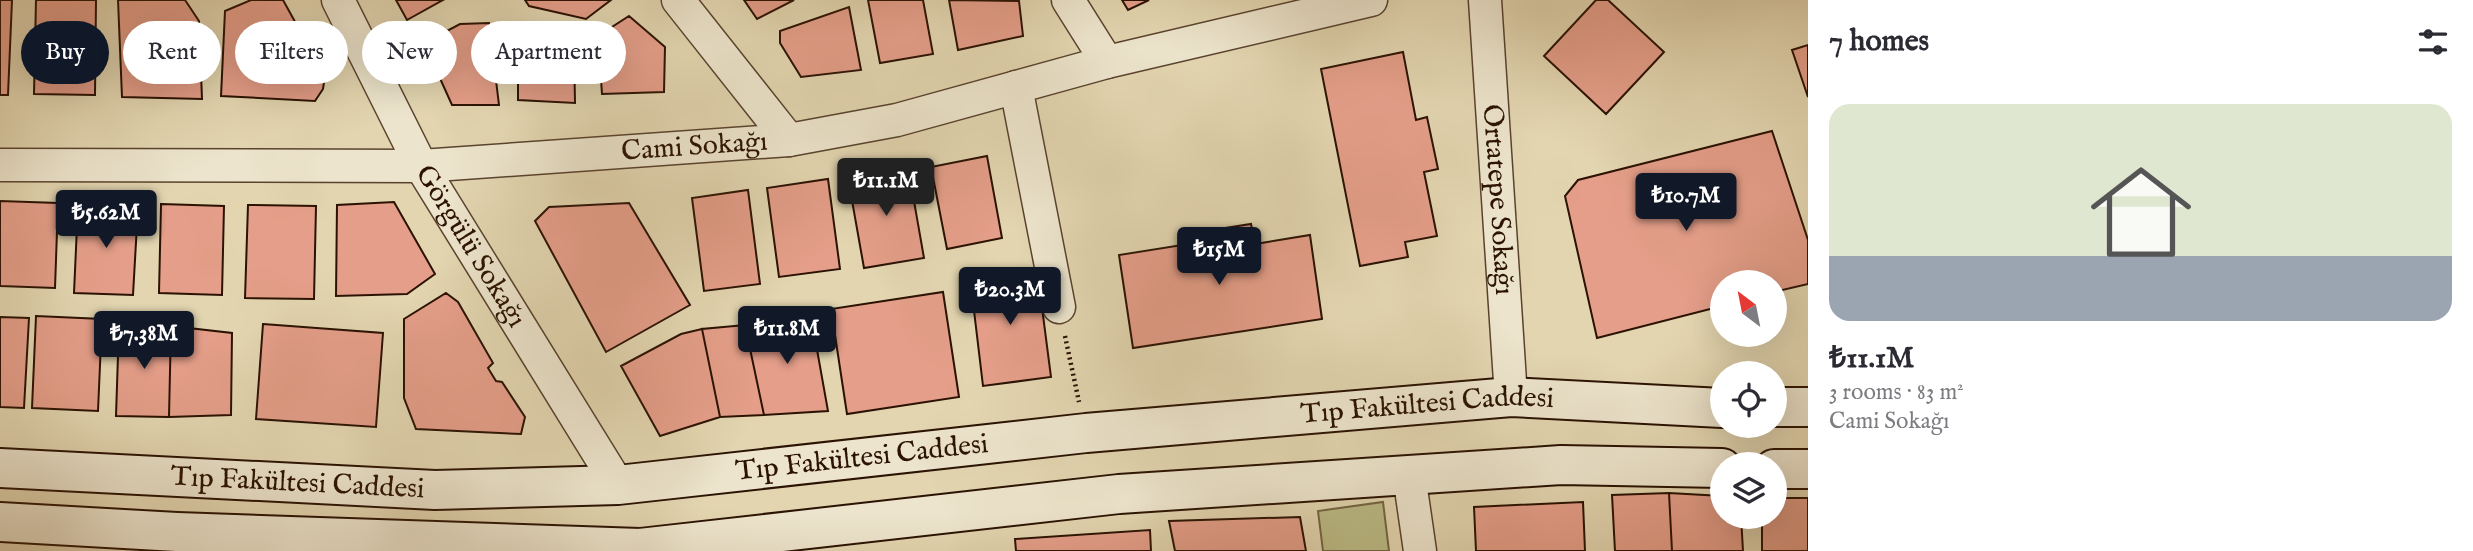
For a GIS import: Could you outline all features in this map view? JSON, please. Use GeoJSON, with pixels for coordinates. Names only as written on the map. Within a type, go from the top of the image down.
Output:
{"type":"FeatureCollection","features":[{"type":"Feature","properties":{"kind":"main road","name":"Tıp Fakültesi Caddesi"},"geometry":{"type":"LineString","coordinates":[[0,468],[435,490],[618,485],[1086,433],[1511,397],[1710,407]]}},
{"type":"Feature","properties":{"kind":"main road"},"geometry":{"type":"LineString","coordinates":[[1787,407],[1808,407]]}},
{"type":"Feature","properties":{"kind":"main road"},"geometry":{"type":"LineString","coordinates":[[0,522],[178,542],[641,550],[1119,494],[1561,465],[1710,468]]}},
{"type":"Feature","properties":{"kind":"main road"},"geometry":{"type":"LineString","coordinates":[[1787,469],[1808,469]]}},
{"type":"Feature","properties":{"kind":"street","name":"Görgülü Sokağı"},"geometry":{"type":"LineString","coordinates":[[338,0],[421,166],[618,485]]}},
{"type":"Feature","properties":{"kind":"street"},"geometry":{"type":"LineString","coordinates":[[678,0],[789,140]]}},
{"type":"Feature","properties":{"kind":"street"},"geometry":{"type":"LineString","coordinates":[[1068,0],[1107,61]]}},
{"type":"Feature","properties":{"kind":"street","name":"Cami Sokağı"},"geometry":{"type":"LineString","coordinates":[[0,165],[421,166],[789,140],[897,120],[1107,61],[1371,0]]}},
{"type":"Feature","properties":{"kind":"street","name":"Ortatepe Sokağı"},"geometry":{"type":"LineString","coordinates":[[1485,0],[1511,397]]}},
{"type":"Feature","properties":{"kind":"street"},"geometry":{"type":"LineString","coordinates":[[1016,87],[1059,307]]}},
{"type":"Feature","properties":{"kind":"street"},"geometry":{"type":"LineString","coordinates":[[1409,475],[1420,551]]}},
{"type":"Feature","properties":{"kind":"path"},"geometry":{"type":"LineString","coordinates":[[1059,307],[1086,433]]}},
{"type":"Feature","properties":{"kind":"green space"},"geometry":{"type":"Polygon","coordinates":[[[1383,502],[1389,551],[1323,551],[1318,511],[1383,502]]]}},
{"type":"Feature","properties":{"kind":"building"},"geometry":{"type":"Polygon","coordinates":[[[0,0],[12,0],[8,95],[0,95],[0,0]]]}},
{"type":"Feature","properties":{"kind":"building"},"geometry":{"type":"Polygon","coordinates":[[[36,0],[96,0],[96,21],[36,21],[36,0]]]}},
{"type":"Feature","properties":{"kind":"building"},"geometry":{"type":"Polygon","coordinates":[[[118,0],[185,0],[199,21],[123,21],[123,84],[201,84],[202,99],[122,97],[118,0]]]}},
{"type":"Feature","properties":{"kind":"building"},"geometry":{"type":"Polygon","coordinates":[[[251,0],[283,0],[295,21],[235,21],[235,84],[324,84],[315,101],[221,96],[225,11],[251,0]]]}},
{"type":"Feature","properties":{"kind":"building"},"geometry":{"type":"Polygon","coordinates":[[[396,0],[443,0],[407,20],[396,0]]]}},
{"type":"Feature","properties":{"kind":"building"},"geometry":{"type":"Polygon","coordinates":[[[525,0],[611,0],[586,19],[529,6],[525,0]]]}},
{"type":"Feature","properties":{"kind":"building"},"geometry":{"type":"Polygon","coordinates":[[[744,0],[794,0],[757,19],[744,0]]]}},
{"type":"Feature","properties":{"kind":"building"},"geometry":{"type":"Polygon","coordinates":[[[868,0],[923,0],[933,54],[880,63],[868,0]]]}},
{"type":"Feature","properties":{"kind":"building"},"geometry":{"type":"Polygon","coordinates":[[[949,0],[1019,1],[1023,36],[958,50],[949,0]]]}},
{"type":"Feature","properties":{"kind":"building"},"geometry":{"type":"Polygon","coordinates":[[[1122,0],[1149,0],[1128,10],[1122,0]]]}},
{"type":"Feature","properties":{"kind":"building"},"geometry":{"type":"Polygon","coordinates":[[[1596,0],[1608,0],[1664,52],[1606,114],[1544,56],[1596,0]]]}},
{"type":"Feature","properties":{"kind":"building"},"geometry":{"type":"Polygon","coordinates":[[[849,7],[861,70],[801,77],[780,43],[780,31],[849,7]]]}},
{"type":"Feature","properties":{"kind":"building"},"geometry":{"type":"Polygon","coordinates":[[[629,16],[665,47],[664,92],[602,94],[601,84],[626,84],[626,21],[621,21],[629,16]]]}},
{"type":"Feature","properties":{"kind":"building"},"geometry":{"type":"Polygon","coordinates":[[[471,24],[471,84],[496,84],[499,105],[452,105],[443,84],[457,84],[457,26],[471,24]]]}},
{"type":"Feature","properties":{"kind":"building"},"geometry":{"type":"Polygon","coordinates":[[[1808,45],[1808,97],[1792,50],[1808,45]]]}},
{"type":"Feature","properties":{"kind":"building"},"geometry":{"type":"Polygon","coordinates":[[[1403,52],[1416,120],[1427,117],[1438,169],[1424,172],[1437,236],[1405,242],[1408,257],[1360,266],[1321,69],[1403,52]]]}},
{"type":"Feature","properties":{"kind":"building"},"geometry":{"type":"Polygon","coordinates":[[[34,84],[95,84],[95,95],[34,94],[34,84]]]}},
{"type":"Feature","properties":{"kind":"building"},"geometry":{"type":"Polygon","coordinates":[[[518,84],[575,84],[575,103],[518,100],[518,84]]]}},
{"type":"Feature","properties":{"kind":"building"},"geometry":{"type":"Polygon","coordinates":[[[1772,131],[1808,240],[1808,284],[1787,289],[1787,270],[1710,270],[1710,309],[1597,338],[1565,196],[1578,180],[1772,131]]]}},
{"type":"Feature","properties":{"kind":"building"},"geometry":{"type":"Polygon","coordinates":[[[987,156],[1002,238],[947,249],[931,167],[987,156]]]}},
{"type":"Feature","properties":{"kind":"building"},"geometry":{"type":"Polygon","coordinates":[[[908,167],[924,258],[864,268],[848,178],[908,167]]]}},
{"type":"Feature","properties":{"kind":"building"},"geometry":{"type":"Polygon","coordinates":[[[828,179],[840,269],[779,277],[767,188],[828,179]]]}},
{"type":"Feature","properties":{"kind":"building"},"geometry":{"type":"Polygon","coordinates":[[[748,190],[760,284],[704,291],[692,198],[748,190]]]}},
{"type":"Feature","properties":{"kind":"building"},"geometry":{"type":"Polygon","coordinates":[[[0,201],[58,203],[55,288],[0,286],[0,201]]]}},
{"type":"Feature","properties":{"kind":"building"},"geometry":{"type":"Polygon","coordinates":[[[394,202],[435,274],[407,294],[336,296],[337,205],[394,202]]]}},
{"type":"Feature","properties":{"kind":"building"},"geometry":{"type":"Polygon","coordinates":[[[629,203],[690,305],[606,352],[535,221],[549,207],[629,203]]]}},
{"type":"Feature","properties":{"kind":"building"},"geometry":{"type":"Polygon","coordinates":[[[78,204],[138,207],[133,295],[74,293],[78,204]]]}},
{"type":"Feature","properties":{"kind":"building"},"geometry":{"type":"Polygon","coordinates":[[[161,204],[224,206],[222,295],[159,293],[161,204]]]}},
{"type":"Feature","properties":{"kind":"building"},"geometry":{"type":"Polygon","coordinates":[[[248,205],[316,206],[314,299],[245,298],[248,205]]]}},
{"type":"Feature","properties":{"kind":"building"},"geometry":{"type":"Polygon","coordinates":[[[1251,224],[1255,244],[1310,235],[1322,319],[1133,348],[1119,255],[1195,243],[1193,233],[1251,224]]]}},
{"type":"Feature","properties":{"kind":"building"},"geometry":{"type":"Polygon","coordinates":[[[1037,269],[1051,377],[983,386],[970,277],[1037,269]]]}},
{"type":"Feature","properties":{"kind":"building"},"geometry":{"type":"Polygon","coordinates":[[[943,292],[959,397],[847,414],[831,309],[943,292]]]}},
{"type":"Feature","properties":{"kind":"building"},"geometry":{"type":"Polygon","coordinates":[[[446,293],[458,302],[493,363],[488,368],[496,381],[502,382],[525,417],[521,434],[416,429],[404,398],[404,319],[446,293]]]}},
{"type":"Feature","properties":{"kind":"building"},"geometry":{"type":"Polygon","coordinates":[[[36,316],[102,319],[98,411],[32,408],[36,316]]]}},
{"type":"Feature","properties":{"kind":"building"},"geometry":{"type":"Polygon","coordinates":[[[811,316],[828,411],[764,415],[745,325],[811,316]]]}},
{"type":"Feature","properties":{"kind":"building"},"geometry":{"type":"Polygon","coordinates":[[[0,317],[29,318],[24,408],[0,407],[0,317]]]}},
{"type":"Feature","properties":{"kind":"building"},"geometry":{"type":"Polygon","coordinates":[[[263,324],[383,333],[376,427],[256,419],[263,324]]]}},
{"type":"Feature","properties":{"kind":"building"},"geometry":{"type":"Polygon","coordinates":[[[119,325],[171,326],[169,417],[116,416],[119,325]]]}},
{"type":"Feature","properties":{"kind":"building"},"geometry":{"type":"Polygon","coordinates":[[[745,325],[764,415],[720,417],[702,329],[745,325]]]}},
{"type":"Feature","properties":{"kind":"building"},"geometry":{"type":"Polygon","coordinates":[[[171,326],[232,333],[231,415],[169,417],[171,326]]]}},
{"type":"Feature","properties":{"kind":"building"},"geometry":{"type":"Polygon","coordinates":[[[702,329],[720,417],[660,436],[621,366],[681,334],[702,329]]]}},
{"type":"Feature","properties":{"kind":"building"},"geometry":{"type":"Polygon","coordinates":[[[1669,493],[1672,551],[1615,551],[1612,495],[1669,493]]]}},
{"type":"Feature","properties":{"kind":"building"},"geometry":{"type":"Polygon","coordinates":[[[1669,493],[1710,495],[1710,529],[1742,529],[1743,551],[1672,551],[1669,493]]]}},
{"type":"Feature","properties":{"kind":"building"},"geometry":{"type":"Polygon","coordinates":[[[1787,498],[1808,498],[1808,551],[1762,551],[1762,529],[1787,529],[1787,498]]]}},
{"type":"Feature","properties":{"kind":"building"},"geometry":{"type":"Polygon","coordinates":[[[1583,502],[1585,551],[1476,551],[1474,507],[1583,502]]]}},
{"type":"Feature","properties":{"kind":"building"},"geometry":{"type":"Polygon","coordinates":[[[1300,517],[1306,551],[1175,551],[1169,521],[1300,517]]]}},
{"type":"Feature","properties":{"kind":"building"},"geometry":{"type":"Polygon","coordinates":[[[1150,530],[1151,551],[1016,551],[1015,539],[1150,530]]]}}]}
